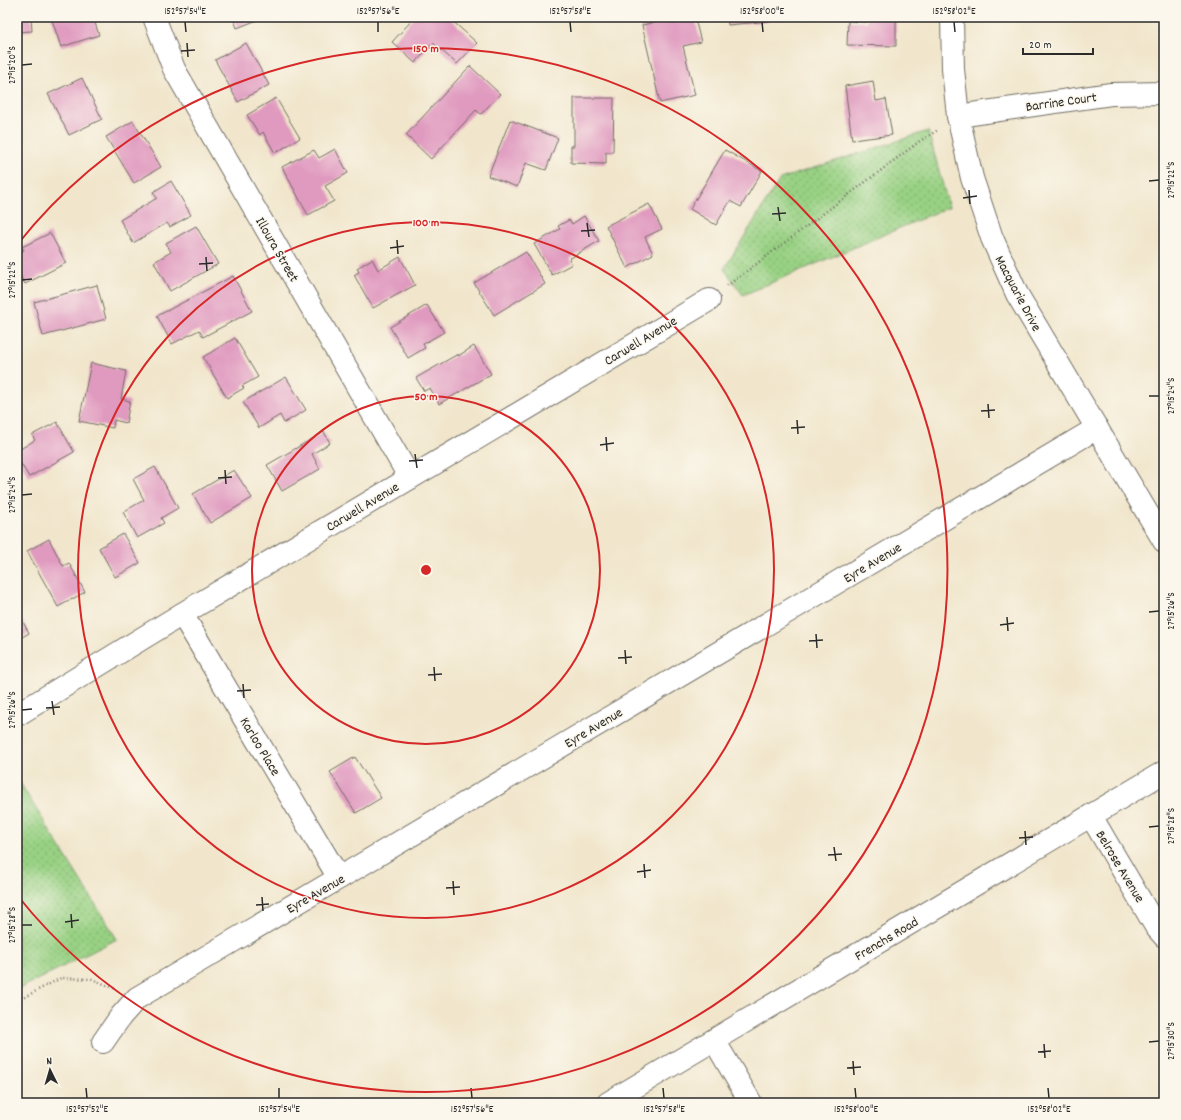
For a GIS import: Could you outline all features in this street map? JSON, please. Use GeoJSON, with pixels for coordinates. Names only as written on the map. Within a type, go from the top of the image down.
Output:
{"type":"FeatureCollection","features":[{"type":"Feature","properties":{"kind":"street","name":"Illoura Street"},"geometry":{"type":"LineString","coordinates":[[154,17],[174,69],[410,478]]}},
{"type":"Feature","properties":{"kind":"street","name":"Macquarie Drive"},"geometry":{"type":"LineString","coordinates":[[952,17],[953,69],[958,116],[972,178],[992,238],[1017,294],[1164,541]]}},
{"type":"Feature","properties":{"kind":"street","name":"Barrine Court"},"geometry":{"type":"LineString","coordinates":[[958,116],[1111,94],[1164,93]]}},
{"type":"Feature","properties":{"kind":"street","name":"Carwell Avenue"},"geometry":{"type":"LineString","coordinates":[[17,715],[182,614],[709,300]]}},
{"type":"Feature","properties":{"kind":"street","name":"Eyre Avenue"},"geometry":{"type":"LineString","coordinates":[[103,1042],[121,1016],[137,998],[1097,428]]}},
{"type":"Feature","properties":{"kind":"street","name":"Karloo Place"},"geometry":{"type":"LineString","coordinates":[[182,614],[340,878]]}},
{"type":"Feature","properties":{"kind":"street","name":"Frenchs Road"},"geometry":{"type":"LineString","coordinates":[[608,1103],[1164,772]]}},
{"type":"Feature","properties":{"kind":"street","name":"Belrose Avenue"},"geometry":{"type":"LineString","coordinates":[[1091,816],[1156,927],[1164,936]]}},
{"type":"Feature","properties":{"kind":"street"},"geometry":{"type":"LineString","coordinates":[[714,1040],[751,1103]]}},
{"type":"Feature","properties":{"kind":"path"},"geometry":{"type":"LineString","coordinates":[[709,300],[914,146],[958,116]]}},
{"type":"Feature","properties":{"kind":"path"},"geometry":{"type":"LineString","coordinates":[[17,1001],[61,978],[92,979],[137,998]]}},
{"type":"Feature","properties":{"kind":"green space"},"geometry":{"type":"Polygon","coordinates":[[[928,131],[949,207],[743,295],[724,269],[780,179],[928,131]]]}},
{"type":"Feature","properties":{"kind":"green space"},"geometry":{"type":"Polygon","coordinates":[[[17,778],[117,939],[17,990],[17,778]]]}},
{"type":"Feature","properties":{"kind":"building"},"geometry":{"type":"Polygon","coordinates":[[[17,17],[31,17],[32,31],[17,32],[17,17]]]}},
{"type":"Feature","properties":{"kind":"building"},"geometry":{"type":"Polygon","coordinates":[[[51,17],[93,17],[99,35],[61,47],[51,17]]]}},
{"type":"Feature","properties":{"kind":"building"},"geometry":{"type":"Polygon","coordinates":[[[233,17],[265,17],[237,28],[233,17]]]}},
{"type":"Feature","properties":{"kind":"building"},"geometry":{"type":"Polygon","coordinates":[[[415,17],[448,17],[477,43],[457,64],[433,43],[415,63],[392,42],[415,17]]]}},
{"type":"Feature","properties":{"kind":"building"},"geometry":{"type":"Polygon","coordinates":[[[727,17],[789,17],[789,19],[728,25],[727,17]]]}},
{"type":"Feature","properties":{"kind":"building"},"geometry":{"type":"Polygon","coordinates":[[[867,17],[896,17],[896,46],[847,45],[848,21],[867,22],[867,17]]]}},
{"type":"Feature","properties":{"kind":"building"},"geometry":{"type":"Polygon","coordinates":[[[675,18],[676,23],[695,19],[701,42],[683,46],[695,95],[660,103],[642,25],[675,18]]]}},
{"type":"Feature","properties":{"kind":"building"},"geometry":{"type":"Polygon","coordinates":[[[246,43],[269,85],[238,102],[215,60],[246,43]]]}},
{"type":"Feature","properties":{"kind":"building"},"geometry":{"type":"Polygon","coordinates":[[[470,66],[500,94],[481,114],[476,110],[431,159],[406,135],[470,66]]]}},
{"type":"Feature","properties":{"kind":"building"},"geometry":{"type":"Polygon","coordinates":[[[82,78],[102,119],[69,135],[48,94],[82,78]]]}},
{"type":"Feature","properties":{"kind":"building"},"geometry":{"type":"Polygon","coordinates":[[[873,81],[876,101],[886,99],[892,135],[852,140],[845,86],[873,81]]]}},
{"type":"Feature","properties":{"kind":"building"},"geometry":{"type":"Polygon","coordinates":[[[276,98],[300,138],[275,153],[263,132],[260,135],[247,115],[276,98]]]}},
{"type":"Feature","properties":{"kind":"building"},"geometry":{"type":"Polygon","coordinates":[[[574,98],[614,98],[613,152],[606,152],[606,164],[571,163],[571,146],[574,146],[574,98]]]}},
{"type":"Feature","properties":{"kind":"building"},"geometry":{"type":"Polygon","coordinates":[[[510,120],[558,138],[546,170],[526,163],[517,187],[488,176],[510,120]]]}},
{"type":"Feature","properties":{"kind":"building"},"geometry":{"type":"Polygon","coordinates":[[[133,121],[161,167],[134,183],[106,137],[133,121]]]}},
{"type":"Feature","properties":{"kind":"building"},"geometry":{"type":"Polygon","coordinates":[[[335,149],[348,173],[325,186],[334,201],[308,215],[282,167],[314,150],[319,158],[335,149]]]}},
{"type":"Feature","properties":{"kind":"building"},"geometry":{"type":"Polygon","coordinates":[[[725,150],[762,171],[741,207],[730,201],[716,225],[690,209],[725,150]]]}},
{"type":"Feature","properties":{"kind":"building"},"geometry":{"type":"Polygon","coordinates":[[[171,181],[191,215],[170,227],[167,223],[133,243],[120,220],[157,198],[153,192],[171,181]]]}},
{"type":"Feature","properties":{"kind":"building"},"geometry":{"type":"Polygon","coordinates":[[[649,204],[662,229],[645,237],[653,254],[627,268],[606,226],[649,204]]]}},
{"type":"Feature","properties":{"kind":"building"},"geometry":{"type":"Polygon","coordinates":[[[584,216],[599,241],[569,259],[572,264],[552,275],[534,244],[560,229],[558,226],[569,220],[572,224],[584,216]]]}},
{"type":"Feature","properties":{"kind":"building"},"geometry":{"type":"Polygon","coordinates":[[[196,226],[218,264],[170,291],[154,262],[171,252],[166,243],[196,226]]]}},
{"type":"Feature","properties":{"kind":"building"},"geometry":{"type":"Polygon","coordinates":[[[50,233],[66,263],[25,284],[20,275],[17,276],[17,254],[24,250],[22,247],[50,233]]]}},
{"type":"Feature","properties":{"kind":"building"},"geometry":{"type":"Polygon","coordinates":[[[526,252],[545,284],[494,315],[474,283],[526,252]]]}},
{"type":"Feature","properties":{"kind":"building"},"geometry":{"type":"Polygon","coordinates":[[[400,257],[415,285],[373,308],[354,275],[359,272],[357,268],[372,259],[378,270],[400,257]]]}},
{"type":"Feature","properties":{"kind":"building"},"geometry":{"type":"Polygon","coordinates":[[[233,276],[252,311],[203,337],[199,330],[172,344],[157,316],[233,276]]]}},
{"type":"Feature","properties":{"kind":"building"},"geometry":{"type":"Polygon","coordinates":[[[97,285],[106,319],[43,336],[34,302],[97,285]]]}},
{"type":"Feature","properties":{"kind":"building"},"geometry":{"type":"Polygon","coordinates":[[[427,305],[444,332],[423,344],[425,348],[408,358],[390,327],[427,305]]]}},
{"type":"Feature","properties":{"kind":"building"},"geometry":{"type":"Polygon","coordinates":[[[235,338],[258,377],[242,386],[244,388],[227,398],[203,357],[235,338]]]}},
{"type":"Feature","properties":{"kind":"building"},"geometry":{"type":"Polygon","coordinates":[[[474,346],[491,374],[439,404],[430,388],[424,391],[416,378],[474,346]]]}},
{"type":"Feature","properties":{"kind":"building"},"geometry":{"type":"Polygon","coordinates":[[[91,363],[126,371],[121,399],[130,401],[126,423],[114,420],[113,428],[79,421],[91,363]]]}},
{"type":"Feature","properties":{"kind":"building"},"geometry":{"type":"Polygon","coordinates":[[[286,377],[306,410],[284,423],[280,415],[259,428],[243,402],[286,377]]]}},
{"type":"Feature","properties":{"kind":"building"},"geometry":{"type":"Polygon","coordinates":[[[57,422],[74,452],[29,477],[17,457],[17,451],[35,440],[32,435],[57,422]]]}},
{"type":"Feature","properties":{"kind":"building"},"geometry":{"type":"Polygon","coordinates":[[[324,432],[330,443],[312,454],[320,469],[282,491],[267,465],[324,432]]]}},
{"type":"Feature","properties":{"kind":"building"},"geometry":{"type":"Polygon","coordinates":[[[155,467],[178,508],[161,518],[164,523],[137,538],[123,512],[144,500],[133,479],[155,467]]]}},
{"type":"Feature","properties":{"kind":"building"},"geometry":{"type":"Polygon","coordinates":[[[234,470],[252,498],[210,523],[193,494],[234,470]]]}},
{"type":"Feature","properties":{"kind":"building"},"geometry":{"type":"Polygon","coordinates":[[[123,534],[140,563],[115,577],[99,548],[123,534]]]}},
{"type":"Feature","properties":{"kind":"building"},"geometry":{"type":"Polygon","coordinates":[[[49,539],[63,566],[69,563],[85,592],[58,607],[27,551],[49,539]]]}},
{"type":"Feature","properties":{"kind":"building"},"geometry":{"type":"Polygon","coordinates":[[[17,611],[29,633],[17,640],[17,611]]]}},
{"type":"Feature","properties":{"kind":"building"},"geometry":{"type":"Polygon","coordinates":[[[355,757],[381,798],[356,813],[330,772],[355,757]]]}}]}
